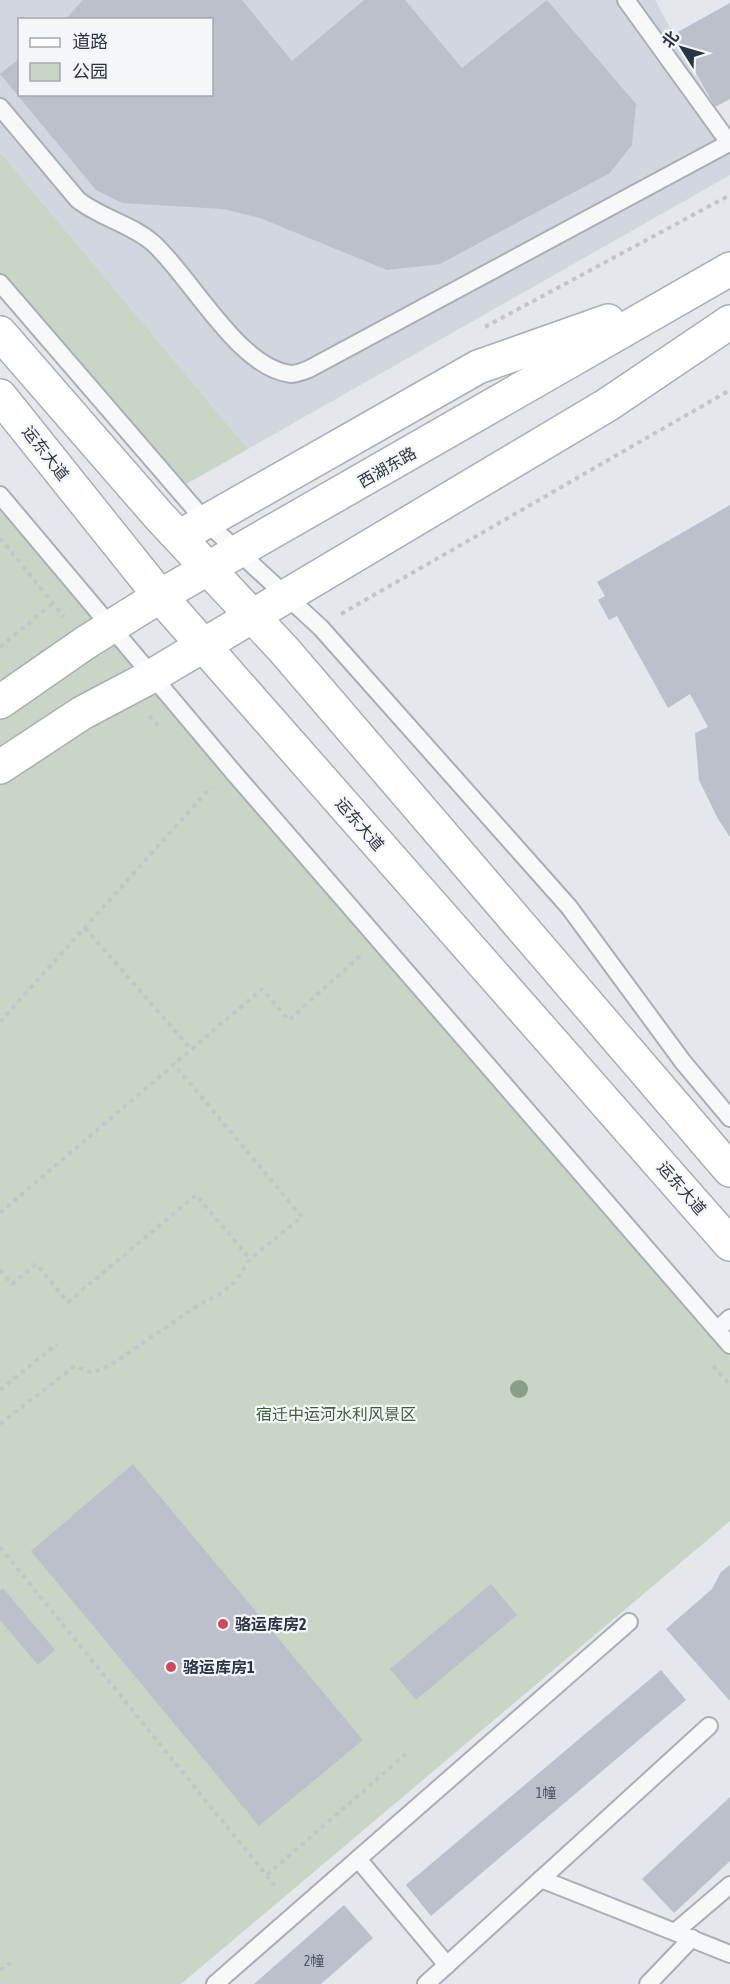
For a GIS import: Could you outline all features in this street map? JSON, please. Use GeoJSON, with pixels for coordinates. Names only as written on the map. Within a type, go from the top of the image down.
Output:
{"type":"FeatureCollection","features":[{"type":"Feature","properties":{"kind":"main road","name":"西湖东路"},"geometry":{"type":"LineString","coordinates":[[0,702],[160,596],[730,269]]}},
{"type":"Feature","properties":{"kind":"main road"},"geometry":{"type":"LineString","coordinates":[[193,530],[478,367],[694,290]]}},
{"type":"Feature","properties":{"kind":"main road"},"geometry":{"type":"LineString","coordinates":[[0,767],[82,713],[152,676],[607,405],[730,322]]}},
{"type":"Feature","properties":{"kind":"main road"},"geometry":{"type":"LineString","coordinates":[[0,333],[193,530],[208,570],[253,615],[730,1170]]}},
{"type":"Feature","properties":{"kind":"main road","name":"运东大道"},"geometry":{"type":"LineString","coordinates":[[0,396],[160,596],[730,1244]]}},
{"type":"Feature","properties":{"kind":"lane"},"geometry":{"type":"LineString","coordinates":[[0,107],[78,200],[94,212],[138,232],[154,244],[225,329],[275,369],[294,374],[309,369],[730,144],[626,0]]}},
{"type":"Feature","properties":{"kind":"lane"},"geometry":{"type":"LineString","coordinates":[[0,283],[193,530],[240,552],[285,597],[321,628],[569,907],[683,1062],[730,1118]]}},
{"type":"Feature","properties":{"kind":"lane"},"geometry":{"type":"LineString","coordinates":[[0,495],[152,676],[730,1345]]}},
{"type":"Feature","properties":{"kind":"lane"},"geometry":{"type":"LineString","coordinates":[[717,1330],[730,1318]]}},
{"type":"Feature","properties":{"kind":"lane"},"geometry":{"type":"LineString","coordinates":[[215,1984],[629,1622]]}},
{"type":"Feature","properties":{"kind":"lane"},"geometry":{"type":"LineString","coordinates":[[426,1984],[708,1726]]}},
{"type":"Feature","properties":{"kind":"lane"},"geometry":{"type":"LineString","coordinates":[[358,1859],[447,1965]]}},
{"type":"Feature","properties":{"kind":"lane"},"geometry":{"type":"LineString","coordinates":[[541,1879],[728,1950]]}},
{"type":"Feature","properties":{"kind":"lane"},"geometry":{"type":"LineString","coordinates":[[648,1984],[684,1935],[730,1885]]}},
{"type":"Feature","properties":{"kind":"path"},"geometry":{"type":"LineString","coordinates":[[321,628],[354,604],[730,390]]}},
{"type":"Feature","properties":{"kind":"path"},"geometry":{"type":"LineString","coordinates":[[0,647],[9,639]]}},
{"type":"Feature","properties":{"kind":"path"},"geometry":{"type":"LineString","coordinates":[[0,1022],[212,787]]}},
{"type":"Feature","properties":{"kind":"path"},"geometry":{"type":"LineString","coordinates":[[85,928],[191,1050]]}},
{"type":"Feature","properties":{"kind":"path"},"geometry":{"type":"LineString","coordinates":[[0,1213],[262,989],[289,1020],[361,956]]}},
{"type":"Feature","properties":{"kind":"path"},"geometry":{"type":"LineString","coordinates":[[0,1424],[75,1366],[92,1373],[112,1364],[200,1304],[222,1293],[234,1283],[250,1259],[302,1217],[174,1064]]}},
{"type":"Feature","properties":{"kind":"path"},"geometry":{"type":"LineString","coordinates":[[0,1270],[12,1284],[36,1264],[68,1302],[196,1195],[250,1259]]}},
{"type":"Feature","properties":{"kind":"path"},"geometry":{"type":"LineString","coordinates":[[0,1390],[57,1344]]}},
{"type":"Feature","properties":{"kind":"path"},"geometry":{"type":"LineString","coordinates":[[0,1547],[275,1886]]}},
{"type":"Feature","properties":{"kind":"path"},"geometry":{"type":"LineString","coordinates":[[267,1875],[406,1754]]}},
{"type":"Feature","properties":{"kind":"path"},"geometry":{"type":"LineString","coordinates":[[0,1970],[11,1963]]}},
{"type":"Feature","properties":{"kind":"shaded area"},"geometry":{"type":"Polygon","coordinates":[[[0,0],[655,0],[730,137],[730,175],[248,449],[0,152],[0,0]]]}},
{"type":"Feature","properties":{"kind":"green space"},"geometry":{"type":"Polygon","coordinates":[[[0,152],[248,449],[183,486],[0,275],[0,152]]]}},
{"type":"Feature","properties":{"kind":"green space","name":"宿迁中运河水利风景区"},"geometry":{"type":"Polygon","coordinates":[[[0,511],[730,1356],[730,1521],[181,1984],[0,1984],[0,511]]]}},
{"type":"Feature","properties":{"kind":"building"},"geometry":{"type":"Polygon","coordinates":[[[83,0],[242,0],[292,61],[364,0],[405,0],[462,68],[547,0],[636,104],[632,145],[610,173],[440,264],[387,270],[260,218],[223,209],[122,203],[96,190],[18,96],[213,96],[213,18],[67,18],[83,0]]]}},
{"type":"Feature","properties":{"kind":"building"},"geometry":{"type":"Polygon","coordinates":[[[730,3],[730,99],[715,107],[674,34],[730,3]]]}},
{"type":"Feature","properties":{"kind":"building"},"geometry":{"type":"Polygon","coordinates":[[[18,60],[18,96],[0,74],[18,60]]]}},
{"type":"Feature","properties":{"kind":"building"},"geometry":{"type":"Polygon","coordinates":[[[730,505],[730,837],[718,819],[699,780],[695,733],[708,727],[690,694],[668,708],[617,616],[609,620],[598,600],[605,596],[597,582],[730,505]]]}},
{"type":"Feature","properties":{"kind":"building"},"geometry":{"type":"Polygon","coordinates":[[[133,1464],[363,1740],[259,1826],[31,1551],[133,1464]]]}},
{"type":"Feature","properties":{"kind":"building"},"geometry":{"type":"Polygon","coordinates":[[[730,1565],[730,1701],[666,1629],[712,1589],[721,1572],[730,1565]]]}},
{"type":"Feature","properties":{"kind":"building"},"geometry":{"type":"Polygon","coordinates":[[[491,1584],[517,1615],[416,1700],[390,1669],[491,1584]]]}},
{"type":"Feature","properties":{"kind":"building"},"geometry":{"type":"Polygon","coordinates":[[[3,1588],[55,1650],[38,1665],[0,1620],[0,1590],[3,1588]]]}},
{"type":"Feature","properties":{"kind":"building"},"geometry":{"type":"Polygon","coordinates":[[[661,1670],[686,1700],[431,1916],[406,1885],[661,1670]]]}},
{"type":"Feature","properties":{"kind":"building"},"geometry":{"type":"Polygon","coordinates":[[[730,1797],[730,1861],[674,1913],[642,1879],[730,1797]]]}},
{"type":"Feature","properties":{"kind":"building"},"geometry":{"type":"Polygon","coordinates":[[[344,1905],[373,1938],[321,1984],[254,1984],[344,1905]]]}},
{"type":"Feature","properties":{"kind":"place","name":"骆运库房2"},"geometry":{"type":"Point","coordinates":[223,1624]}},
{"type":"Feature","properties":{"kind":"place","name":"骆运库房1"},"geometry":{"type":"Point","coordinates":[171,1667]}}]}
